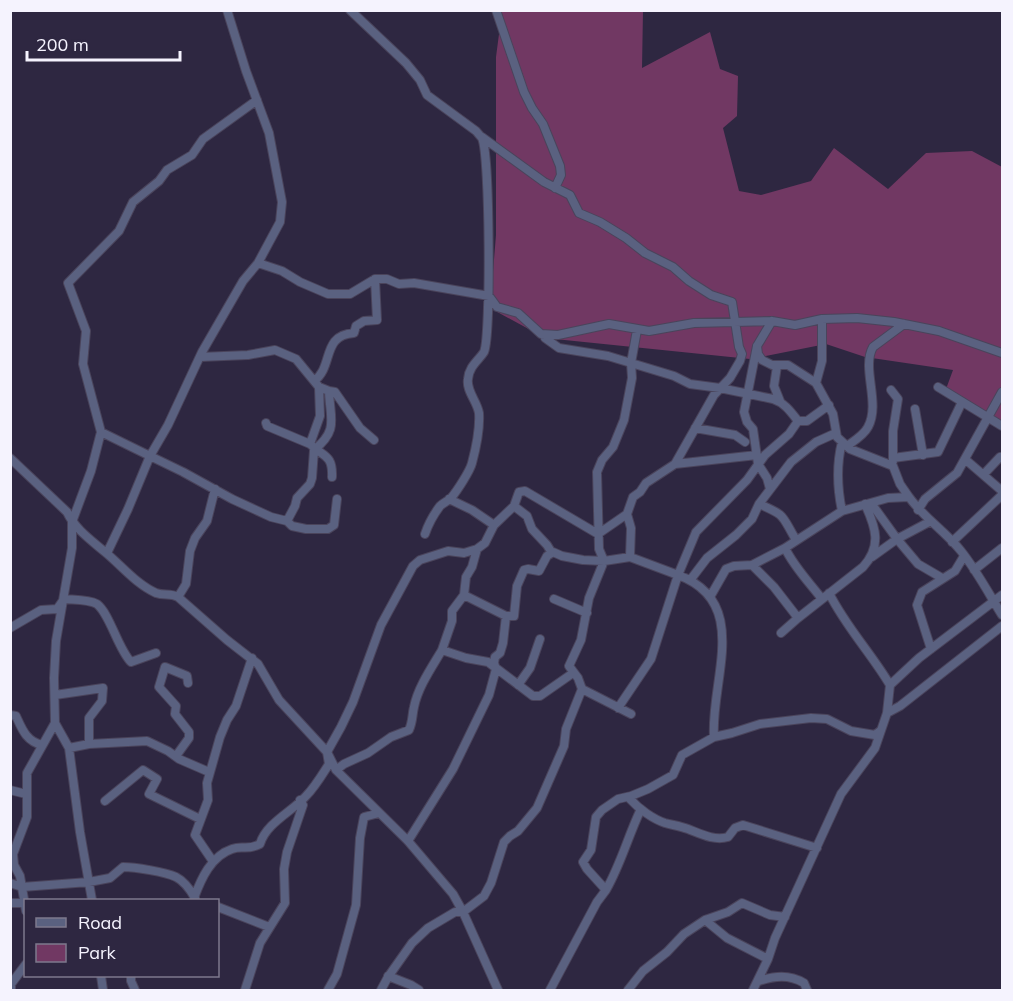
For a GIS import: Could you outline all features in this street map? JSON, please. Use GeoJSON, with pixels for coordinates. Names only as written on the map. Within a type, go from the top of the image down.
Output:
{"type":"FeatureCollection","features":[{"type":"Feature","properties":{"kind":"street"},"geometry":{"type":"LineString","coordinates":[[107,553],[150,456],[168,425],[200,357],[243,281],[258,263],[280,222],[282,202],[268,133],[227,10]]}},
{"type":"Feature","properties":{"kind":"street"},"geometry":{"type":"LineString","coordinates":[[350,10],[406,63],[420,80],[427,96],[555,188],[570,195],[579,213],[600,222],[645,253],[673,267],[711,295],[732,302],[742,354],[740,361],[730,378],[720,388],[675,464]]}},
{"type":"Feature","properties":{"kind":"street"},"geometry":{"type":"LineString","coordinates":[[496,10],[524,92],[543,124],[560,166],[561,175],[555,188]]}},
{"type":"Feature","properties":{"kind":"street"},"geometry":{"type":"LineString","coordinates":[[92,899],[78,822],[69,748],[56,723],[56,641],[72,548],[72,522],[91,471],[101,432],[83,364],[86,332],[68,283],[119,231],[133,202],[159,181],[167,170],[192,155],[203,139],[257,100]]}},
{"type":"Feature","properties":{"kind":"street"},"geometry":{"type":"LineString","coordinates":[[424,534],[440,506],[450,499],[472,465],[479,414],[477,403],[468,385],[468,376],[476,359],[484,351],[489,296],[487,239],[489,213],[482,137]]}},
{"type":"Feature","properties":{"kind":"street"},"geometry":{"type":"LineString","coordinates":[[258,263],[282,271],[328,294],[351,294],[375,279],[387,279],[399,284],[414,283],[489,296],[497,307],[518,313],[526,323],[542,334],[558,335],[609,324],[649,331],[694,323],[772,321],[795,325],[822,319],[857,318],[904,324],[939,332],[981,344],[1002,353]]}},
{"type":"Feature","properties":{"kind":"street"},"geometry":{"type":"LineString","coordinates":[[287,521],[297,498],[312,478],[313,447],[320,416],[317,384],[336,339],[344,333],[354,333],[356,326],[364,321],[376,320],[375,279]]}},
{"type":"Feature","properties":{"kind":"street"},"geometry":{"type":"LineString","coordinates":[[816,383],[822,361],[822,319]]}},
{"type":"Feature","properties":{"kind":"street"},"geometry":{"type":"LineString","coordinates":[[770,489],[759,464],[753,429],[744,416],[744,404],[757,346],[772,321]]}},
{"type":"Feature","properties":{"kind":"street"},"geometry":{"type":"LineString","coordinates":[[842,511],[837,475],[838,459],[844,444],[867,429],[870,422],[873,400],[868,359],[870,352],[873,347],[904,324]]}},
{"type":"Feature","properties":{"kind":"street"},"geometry":{"type":"LineString","coordinates":[[381,990],[388,976],[412,943],[428,928],[455,912],[463,912],[484,896],[491,883],[504,842],[518,831],[537,808],[564,746],[566,729],[582,689],[578,678],[569,666],[581,640],[589,598],[604,561],[598,549],[597,472],[602,460],[613,447],[624,420],[632,378],[631,363],[638,330]]}},
{"type":"Feature","properties":{"kind":"street"},"geometry":{"type":"LineString","coordinates":[[545,338],[559,348],[608,356],[674,376],[690,384],[780,401]]}},
{"type":"Feature","properties":{"kind":"street"},"geometry":{"type":"LineString","coordinates":[[757,346],[762,360],[777,366],[788,365],[816,383],[834,414],[837,437],[844,444],[850,449],[893,462],[938,452],[962,402]]}},
{"type":"Feature","properties":{"kind":"street"},"geometry":{"type":"LineString","coordinates":[[200,357],[248,355],[274,350],[296,359],[317,384],[335,392],[360,428],[374,440]]}},
{"type":"Feature","properties":{"kind":"street"},"geometry":{"type":"LineString","coordinates":[[777,366],[774,386],[780,401],[798,422],[807,422],[829,405]]}},
{"type":"Feature","properties":{"kind":"street"},"geometry":{"type":"LineString","coordinates":[[938,387],[1002,426]]}},
{"type":"Feature","properties":{"kind":"street"},"geometry":{"type":"LineString","coordinates":[[891,390],[898,399],[893,431],[893,462],[900,483],[918,510],[964,556],[992,595],[1002,615]]}},
{"type":"Feature","properties":{"kind":"street"},"geometry":{"type":"LineString","coordinates":[[313,447],[322,444],[332,428],[329,391]]}},
{"type":"Feature","properties":{"kind":"street"},"geometry":{"type":"LineString","coordinates":[[918,510],[925,500],[957,473],[1002,392]]}},
{"type":"Feature","properties":{"kind":"street"},"geometry":{"type":"LineString","coordinates":[[915,409],[923,455]]}},
{"type":"Feature","properties":{"kind":"street"},"geometry":{"type":"LineString","coordinates":[[618,708],[651,659],[678,574],[696,531],[747,480],[774,446],[789,434],[798,422]]}},
{"type":"Feature","properties":{"kind":"street"},"geometry":{"type":"LineString","coordinates":[[266,423],[267,426],[327,455],[332,477]]}},
{"type":"Feature","properties":{"kind":"street"},"geometry":{"type":"LineString","coordinates":[[695,428],[735,435],[746,442],[756,442]]}},
{"type":"Feature","properties":{"kind":"street"},"geometry":{"type":"LineString","coordinates":[[101,432],[271,517],[287,521],[299,528],[328,530],[334,525],[338,499]]}},
{"type":"Feature","properties":{"kind":"street"},"geometry":{"type":"LineString","coordinates":[[691,579],[707,558],[752,519],[759,504],[791,462],[816,442],[837,433]]}},
{"type":"Feature","properties":{"kind":"street"},"geometry":{"type":"LineString","coordinates":[[737,457],[746,442]]}},
{"type":"Feature","properties":{"kind":"street"},"geometry":{"type":"LineString","coordinates":[[598,534],[627,514],[633,497],[646,483],[675,464],[757,455]]}},
{"type":"Feature","properties":{"kind":"street"},"geometry":{"type":"LineString","coordinates":[[984,474],[1000,457]]}},
{"type":"Feature","properties":{"kind":"street"},"geometry":{"type":"LineString","coordinates":[[10,458],[67,512],[72,522],[142,585],[159,594],[171,594],[178,597],[258,664],[279,700],[327,752],[336,770],[408,841],[453,894],[498,990]]}},
{"type":"Feature","properties":{"kind":"street"},"geometry":{"type":"LineString","coordinates":[[952,542],[1002,493],[984,474],[966,460]]}},
{"type":"Feature","properties":{"kind":"street"},"geometry":{"type":"LineString","coordinates":[[178,597],[186,584],[190,551],[195,538],[207,521],[215,489]]}},
{"type":"Feature","properties":{"kind":"street"},"geometry":{"type":"LineString","coordinates":[[196,899],[212,860],[234,848],[250,849],[260,844],[269,828],[304,799],[329,764],[327,752],[349,710],[381,625],[413,566],[420,560],[448,551],[464,552],[477,549],[485,543],[494,525],[514,506],[519,492],[525,491],[598,534]]}},
{"type":"Feature","properties":{"kind":"street"},"geometry":{"type":"LineString","coordinates":[[710,597],[726,569],[734,566],[752,566],[842,511],[888,498],[909,497]]}},
{"type":"Feature","properties":{"kind":"street"},"geometry":{"type":"LineString","coordinates":[[450,499],[494,525]]}},
{"type":"Feature","properties":{"kind":"street"},"geometry":{"type":"LineString","coordinates":[[868,503],[918,564],[942,578]]}},
{"type":"Feature","properties":{"kind":"street"},"geometry":{"type":"LineString","coordinates":[[868,503],[876,532],[872,557]]}},
{"type":"Feature","properties":{"kind":"street"},"geometry":{"type":"LineString","coordinates":[[759,504],[779,512],[796,540]]}},
{"type":"Feature","properties":{"kind":"street"},"geometry":{"type":"LineString","coordinates":[[514,506],[526,516],[532,529],[552,553]]}},
{"type":"Feature","properties":{"kind":"street"},"geometry":{"type":"LineString","coordinates":[[627,514],[632,528],[630,557]]}},
{"type":"Feature","properties":{"kind":"street"},"geometry":{"type":"LineString","coordinates":[[781,633],[863,567],[872,557],[897,539],[931,521]]}},
{"type":"Feature","properties":{"kind":"street"},"geometry":{"type":"LineString","coordinates":[[784,548],[797,569],[822,599]]}},
{"type":"Feature","properties":{"kind":"street"},"geometry":{"type":"LineString","coordinates":[[974,570],[1002,548]]}},
{"type":"Feature","properties":{"kind":"street"},"geometry":{"type":"LineString","coordinates":[[336,770],[368,753],[391,737],[409,730],[414,719],[414,707],[418,697],[442,650],[452,621],[452,611],[464,595],[466,577],[472,567],[477,549]]}},
{"type":"Feature","properties":{"kind":"street"},"geometry":{"type":"LineString","coordinates":[[464,595],[506,616],[514,616],[517,586],[524,570],[528,568],[539,571],[547,556],[552,553],[583,560],[604,561],[630,557],[691,579],[700,585],[710,597],[719,612],[722,627],[720,680],[713,719],[714,737]]}},
{"type":"Feature","properties":{"kind":"street"},"geometry":{"type":"LineString","coordinates":[[931,649],[917,605],[922,592],[955,571],[964,556]]}},
{"type":"Feature","properties":{"kind":"street"},"geometry":{"type":"LineString","coordinates":[[752,566],[774,587],[798,618]]}},
{"type":"Feature","properties":{"kind":"street"},"geometry":{"type":"LineString","coordinates":[[753,990],[768,959],[774,938],[842,794],[875,748],[887,713],[890,685],[855,638],[829,593]]}},
{"type":"Feature","properties":{"kind":"street"},"geometry":{"type":"LineString","coordinates":[[890,685],[931,649],[1002,595]]}},
{"type":"Feature","properties":{"kind":"street"},"geometry":{"type":"LineString","coordinates":[[10,628],[41,610],[57,609],[64,599]]}},
{"type":"Feature","properties":{"kind":"street"},"geometry":{"type":"LineString","coordinates":[[64,599],[88,601],[97,605],[131,662],[156,653]]}},
{"type":"Feature","properties":{"kind":"street"},"geometry":{"type":"LineString","coordinates":[[554,599],[587,613]]}},
{"type":"Feature","properties":{"kind":"street"},"geometry":{"type":"LineString","coordinates":[[408,841],[453,768],[489,695],[496,669],[495,657],[500,653],[503,643],[506,616]]}},
{"type":"Feature","properties":{"kind":"street"},"geometry":{"type":"LineString","coordinates":[[887,713],[900,706],[1002,626]]}},
{"type":"Feature","properties":{"kind":"street"},"geometry":{"type":"LineString","coordinates":[[518,685],[530,668],[540,639]]}},
{"type":"Feature","properties":{"kind":"street"},"geometry":{"type":"LineString","coordinates":[[442,650],[488,662],[533,696],[540,696],[573,673]]}},
{"type":"Feature","properties":{"kind":"street"},"geometry":{"type":"LineString","coordinates":[[212,860],[195,835],[208,800],[209,772],[220,737],[236,706],[252,658]]}},
{"type":"Feature","properties":{"kind":"street"},"geometry":{"type":"LineString","coordinates":[[176,756],[189,738],[189,732],[175,714],[176,706],[159,687],[165,667],[187,676],[188,683]]}},
{"type":"Feature","properties":{"kind":"street"},"geometry":{"type":"LineString","coordinates":[[55,695],[103,688],[102,701],[89,718],[89,744]]}},
{"type":"Feature","properties":{"kind":"street"},"geometry":{"type":"LineString","coordinates":[[582,689],[631,714]]}},
{"type":"Feature","properties":{"kind":"street"},"geometry":{"type":"LineString","coordinates":[[10,715],[15,716],[24,734],[34,743],[42,745]]}},
{"type":"Feature","properties":{"kind":"street"},"geometry":{"type":"LineString","coordinates":[[606,890],[583,862],[591,850],[596,817],[618,799],[631,796],[673,775],[682,755],[714,737],[732,734],[760,724],[811,718],[827,719],[851,731],[875,735],[880,731]]}},
{"type":"Feature","properties":{"kind":"street"},"geometry":{"type":"LineString","coordinates":[[10,903],[24,907],[20,876],[14,865],[13,854],[27,817],[27,773],[56,723]]}},
{"type":"Feature","properties":{"kind":"street"},"geometry":{"type":"LineString","coordinates":[[69,748],[89,744],[147,741],[209,772]]}},
{"type":"Feature","properties":{"kind":"street"},"geometry":{"type":"LineString","coordinates":[[105,801],[143,770],[157,778],[149,794],[200,819]]}},
{"type":"Feature","properties":{"kind":"street"},"geometry":{"type":"LineString","coordinates":[[10,790],[26,795]]}},
{"type":"Feature","properties":{"kind":"street"},"geometry":{"type":"LineString","coordinates":[[631,796],[630,799],[641,809],[664,823],[719,839],[728,837],[735,828],[743,825],[817,848]]}},
{"type":"Feature","properties":{"kind":"street"},"geometry":{"type":"LineString","coordinates":[[245,990],[260,943],[285,903],[284,870],[287,852],[303,805],[300,800]]}},
{"type":"Feature","properties":{"kind":"street"},"geometry":{"type":"LineString","coordinates":[[550,990],[597,902],[613,879],[641,809]]}},
{"type":"Feature","properties":{"kind":"street"},"geometry":{"type":"LineString","coordinates":[[328,990],[337,974],[356,905],[360,838],[364,817],[379,813]]}},
{"type":"Feature","properties":{"kind":"street"},"geometry":{"type":"LineString","coordinates":[[10,883],[22,887],[89,882],[110,878],[123,867],[132,867],[177,877],[192,891],[196,899]]}},
{"type":"Feature","properties":{"kind":"street"},"geometry":{"type":"LineString","coordinates":[[628,990],[644,971],[684,934],[705,920],[728,912],[741,903],[770,915],[785,917]]}},
{"type":"Feature","properties":{"kind":"street"},"geometry":{"type":"LineString","coordinates":[[219,907],[269,927]]}},
{"type":"Feature","properties":{"kind":"street"},"geometry":{"type":"LineString","coordinates":[[705,920],[727,938],[768,959]]}},
{"type":"Feature","properties":{"kind":"street"},"geometry":{"type":"LineString","coordinates":[[11,990],[10,984],[24,966]]}},
{"type":"Feature","properties":{"kind":"street"},"geometry":{"type":"LineString","coordinates":[[388,976],[419,990]]}},
{"type":"Feature","properties":{"kind":"street"},"geometry":{"type":"LineString","coordinates":[[759,981],[773,976],[790,977],[804,983],[807,990]]}},
{"type":"Feature","properties":{"kind":"street"},"geometry":{"type":"LineString","coordinates":[[97,990],[103,990]]}},
{"type":"Feature","properties":{"kind":"green space"},"geometry":{"type":"Polygon","coordinates":[[[502,11],[643,11],[642,68],[710,32],[720,69],[738,76],[737,116],[723,128],[739,191],[761,195],[811,181],[834,148],[888,189],[926,153],[972,151],[1002,167],[1002,422],[946,389],[953,370],[865,357],[826,344],[750,359],[545,338],[490,308],[496,235],[496,57],[502,11]]]}}]}
